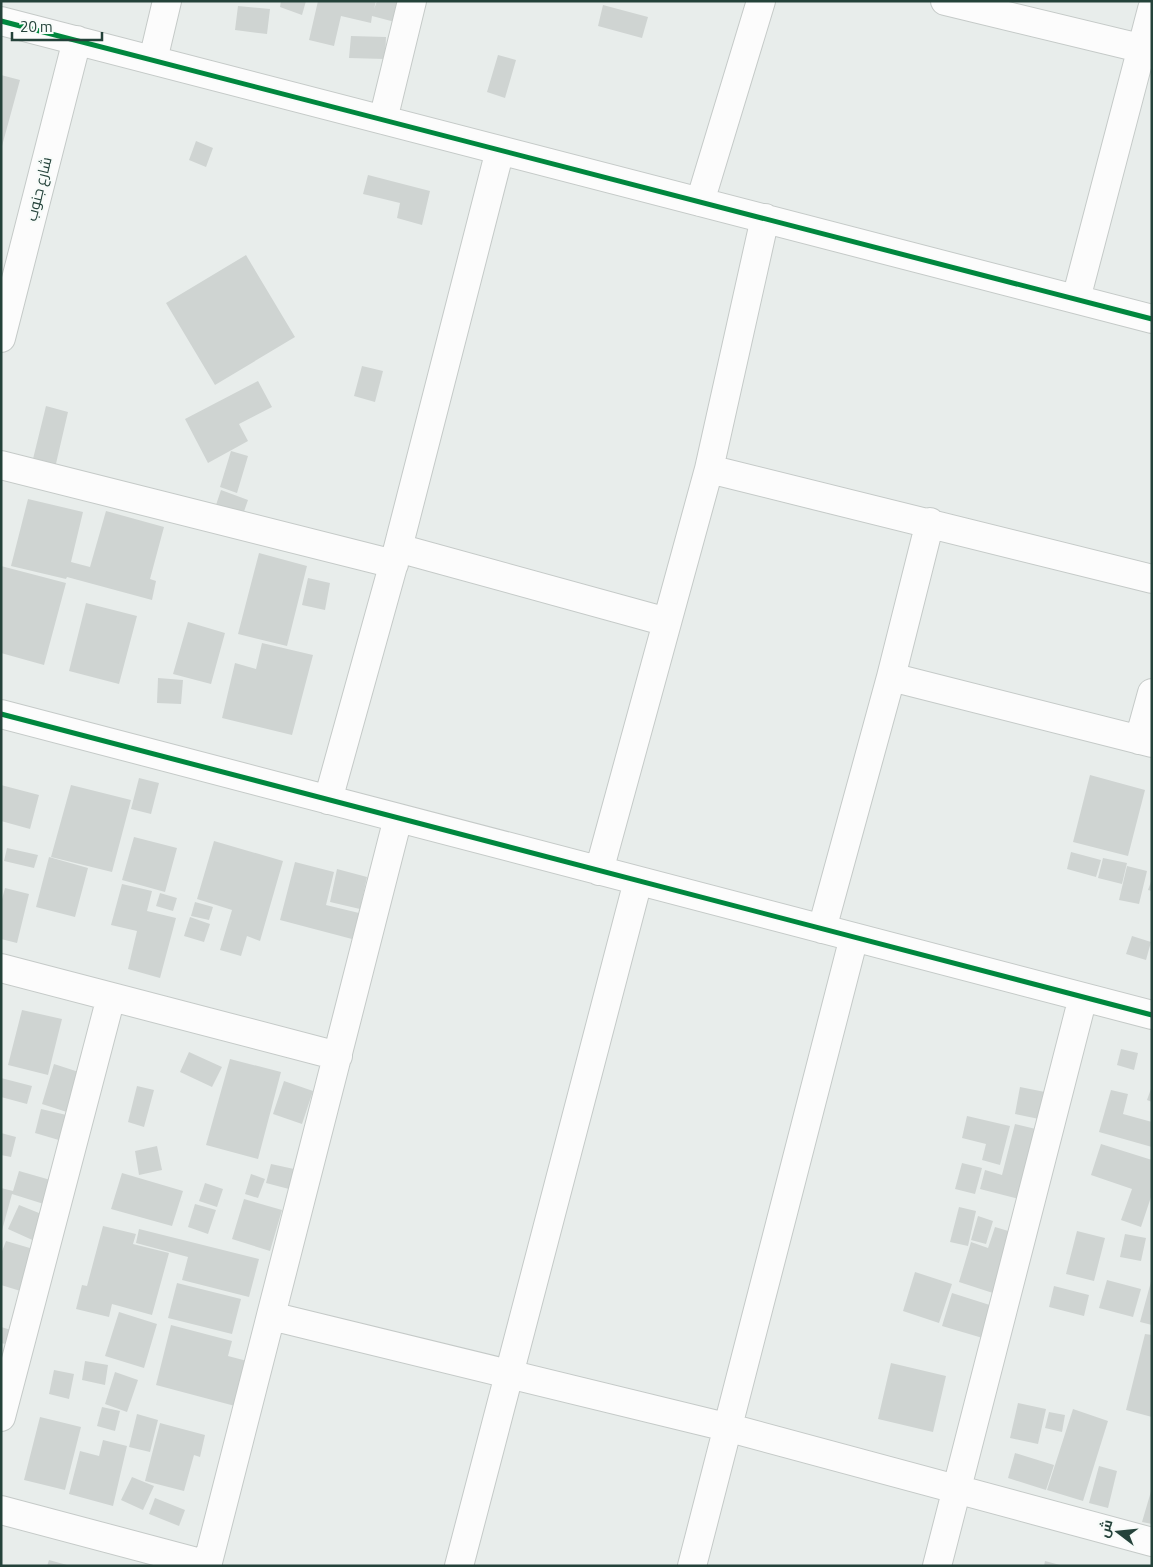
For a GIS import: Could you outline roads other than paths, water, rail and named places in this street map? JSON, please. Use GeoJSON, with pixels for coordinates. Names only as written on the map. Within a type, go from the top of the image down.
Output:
{"type":"FeatureCollection","features":[{"type":"Feature","properties":{"kind":"street"},"geometry":{"type":"LineString","coordinates":[[152,60],[167,1]]}},
{"type":"Feature","properties":{"kind":"street"},"geometry":{"type":"LineString","coordinates":[[383,120],[412,1]]}},
{"type":"Feature","properties":{"kind":"street"},"geometry":{"type":"LineString","coordinates":[[700,202],[761,1]]}},
{"type":"Feature","properties":{"kind":"street"},"geometry":{"type":"LineString","coordinates":[[944,1],[1146,50]]}},
{"type":"Feature","properties":{"kind":"street"},"geometry":{"type":"LineString","coordinates":[[1076,299],[1146,50],[1152,9]]}},
{"type":"Feature","properties":{"kind":"street"},"geometry":{"type":"LineString","coordinates":[[1,21],[1152,319]]}},
{"type":"Feature","properties":{"kind":"street","name":"شارع جنوب"},"geometry":{"type":"LineString","coordinates":[[1,338],[77,40]]}},
{"type":"Feature","properties":{"kind":"street"},"geometry":{"type":"LineString","coordinates":[[328,800],[396,556],[500,150]]}},
{"type":"Feature","properties":{"kind":"street"},"geometry":{"type":"LineString","coordinates":[[599,871],[709,469],[765,218]]}},
{"type":"Feature","properties":{"kind":"street"},"geometry":{"type":"LineString","coordinates":[[1,465],[396,556],[666,622]]}},
{"type":"Feature","properties":{"kind":"street"},"geometry":{"type":"LineString","coordinates":[[709,469],[930,522],[1152,579]]}},
{"type":"Feature","properties":{"kind":"street"},"geometry":{"type":"LineString","coordinates":[[822,929],[891,677],[930,522]]}},
{"type":"Feature","properties":{"kind":"street"},"geometry":{"type":"LineString","coordinates":[[891,677],[1146,742],[1152,693]]}},
{"type":"Feature","properties":{"kind":"street"},"geometry":{"type":"LineString","coordinates":[[1,714],[1152,1016]]}},
{"type":"Feature","properties":{"kind":"street"},"geometry":{"type":"LineString","coordinates":[[1,1510],[208,1565],[398,818]]}},
{"type":"Feature","properties":{"kind":"street"},"geometry":{"type":"LineString","coordinates":[[459,1566],[638,881]]}},
{"type":"Feature","properties":{"kind":"street"},"geometry":{"type":"LineString","coordinates":[[692,1566],[726,1427],[854,937]]}},
{"type":"Feature","properties":{"kind":"street"},"geometry":{"type":"LineString","coordinates":[[1,968],[338,1056]]}},
{"type":"Feature","properties":{"kind":"street"},"geometry":{"type":"LineString","coordinates":[[1,1417],[111,997]]}},
{"type":"Feature","properties":{"kind":"street"},"geometry":{"type":"LineString","coordinates":[[938,1566],[1083,997]]}},
{"type":"Feature","properties":{"kind":"street"},"geometry":{"type":"LineString","coordinates":[[271,1316],[726,1427],[958,1488],[1152,1542]]}}]}
